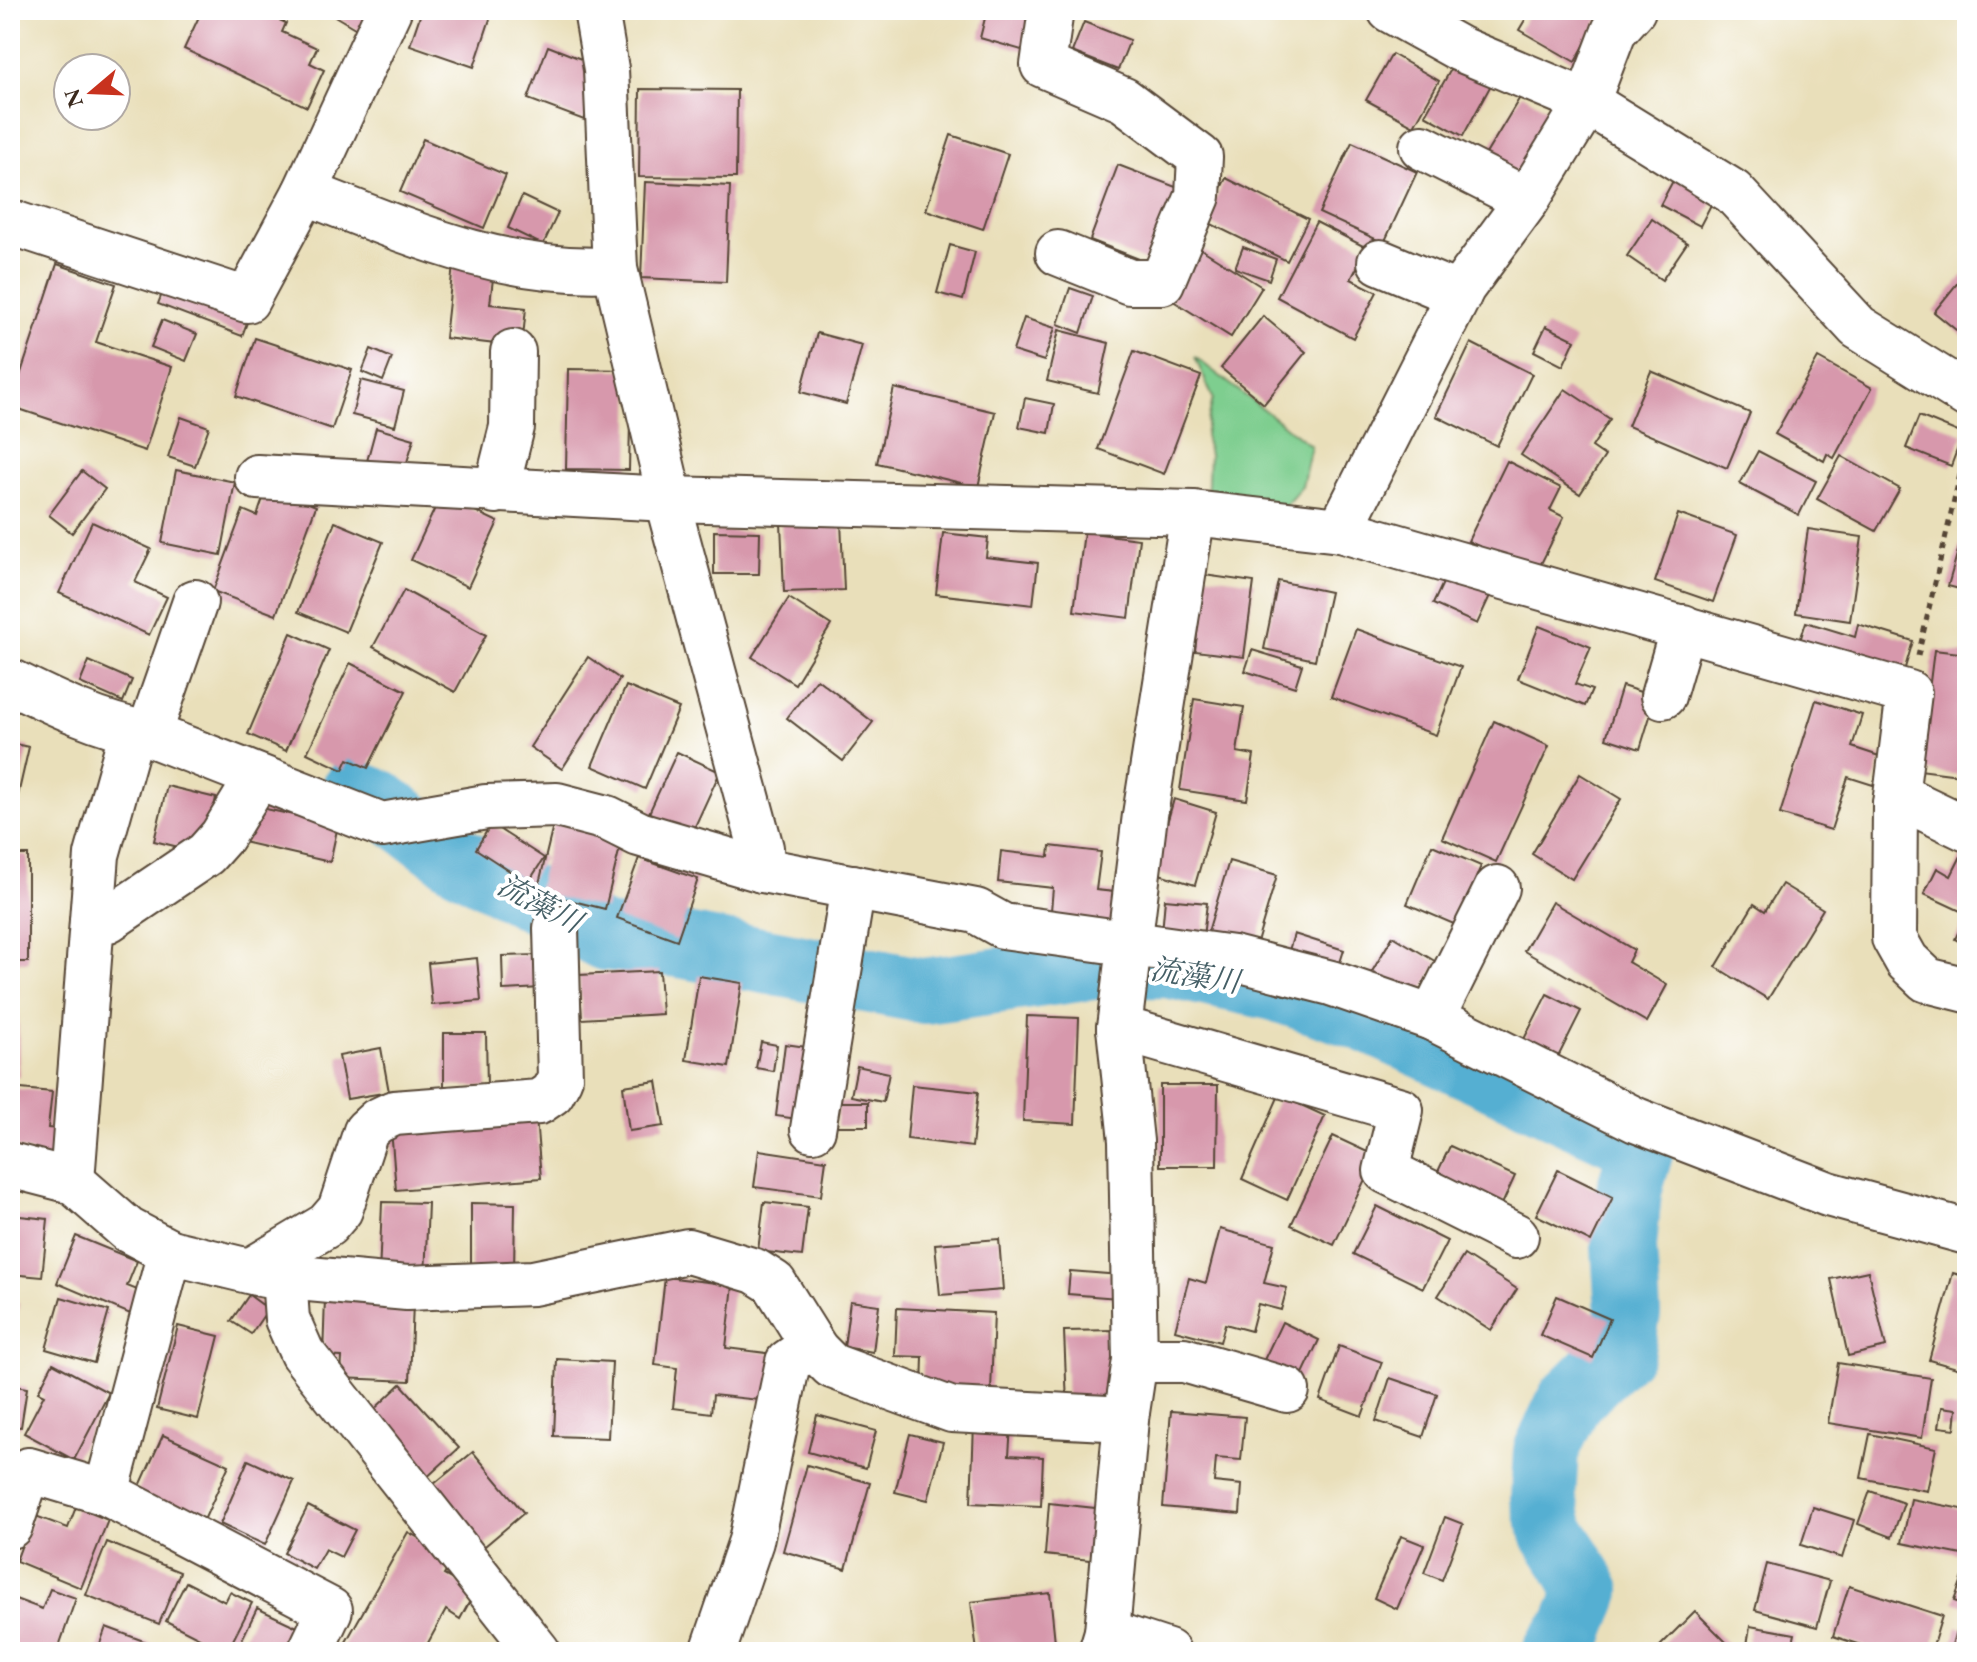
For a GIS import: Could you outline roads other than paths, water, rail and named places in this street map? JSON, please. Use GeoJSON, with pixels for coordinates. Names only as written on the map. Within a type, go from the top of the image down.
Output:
{"type":"FeatureCollection","features":[{"type":"Feature","properties":{"kind":"street"},"geometry":{"type":"LineString","coordinates":[[10,222],[247,300],[305,192],[389,10]]}},
{"type":"Feature","properties":{"kind":"street"},"geometry":{"type":"LineString","coordinates":[[596,10],[606,69],[615,269],[699,623],[761,848],[762,870]]}},
{"type":"Feature","properties":{"kind":"street"},"geometry":{"type":"LineString","coordinates":[[1051,10],[1043,65],[1124,100],[1200,157],[1198,196],[1162,282],[1130,282],[1058,253]]}},
{"type":"Feature","properties":{"kind":"street"},"geometry":{"type":"LineString","coordinates":[[1390,10],[1460,49],[1587,102],[1733,192],[1858,327],[1966,395]]}},
{"type":"Feature","properties":{"kind":"street"},"geometry":{"type":"LineString","coordinates":[[1340,530],[1459,295],[1527,200],[1587,102],[1614,31],[1633,10]]}},
{"type":"Feature","properties":{"kind":"street"},"geometry":{"type":"LineString","coordinates":[[1422,147],[1527,200]]}},
{"type":"Feature","properties":{"kind":"street"},"geometry":{"type":"LineString","coordinates":[[305,192],[433,242],[485,257],[540,266],[615,269]]}},
{"type":"Feature","properties":{"kind":"street"},"geometry":{"type":"LineString","coordinates":[[1380,262],[1459,295]]}},
{"type":"Feature","properties":{"kind":"street"},"geometry":{"type":"LineString","coordinates":[[496,491],[512,427],[513,352]]}},
{"type":"Feature","properties":{"kind":"street"},"geometry":{"type":"LineString","coordinates":[[257,477],[668,499],[1193,513],[1340,530],[1909,693],[1895,804],[1894,938],[1907,961],[1927,980],[1967,990]]}},
{"type":"Feature","properties":{"kind":"street"},"geometry":{"type":"LineString","coordinates":[[1168,1652],[1104,1642],[1126,1419],[1135,1360],[1131,1141],[1119,1028],[1145,815],[1193,513]]}},
{"type":"Feature","properties":{"kind":"street"},"geometry":{"type":"LineString","coordinates":[[72,1181],[97,855],[140,732],[195,602]]}},
{"type":"Feature","properties":{"kind":"street"},"geometry":{"type":"LineString","coordinates":[[1663,696],[1683,627]]}},
{"type":"Feature","properties":{"kind":"street"},"geometry":{"type":"LineString","coordinates":[[10,681],[53,703],[140,732],[382,825],[486,807],[557,805],[607,818],[639,834],[762,870],[976,911],[1003,926],[1127,958],[1233,958],[1331,983],[1432,1018],[1636,1120],[1828,1194],[1967,1232]]}},
{"type":"Feature","properties":{"kind":"street"},"geometry":{"type":"LineString","coordinates":[[92,922],[108,920],[206,854],[222,836],[258,777]]}},
{"type":"Feature","properties":{"kind":"street"},"geometry":{"type":"LineString","coordinates":[[1895,804],[1911,802],[1967,829]]}},
{"type":"Feature","properties":{"kind":"street"},"geometry":{"type":"LineString","coordinates":[[813,1129],[853,887]]}},
{"type":"Feature","properties":{"kind":"street"},"geometry":{"type":"LineString","coordinates":[[1432,1018],[1497,888]]}},
{"type":"Feature","properties":{"kind":"street"},"geometry":{"type":"LineString","coordinates":[[267,1274],[327,1225],[340,1210],[366,1131],[377,1121],[394,1113],[539,1102],[552,1093],[560,1078],[556,928]]}},
{"type":"Feature","properties":{"kind":"street"},"geometry":{"type":"LineString","coordinates":[[1119,1028],[1401,1110],[1386,1171],[1516,1236]]}},
{"type":"Feature","properties":{"kind":"street"},"geometry":{"type":"LineString","coordinates":[[10,1165],[72,1181],[128,1230],[170,1252],[267,1274],[407,1288],[533,1283],[688,1251],[755,1271],[774,1283],[816,1350],[832,1366],[952,1410],[1126,1419]]}},
{"type":"Feature","properties":{"kind":"street"},"geometry":{"type":"LineString","coordinates":[[106,1493],[170,1252]]}},
{"type":"Feature","properties":{"kind":"street"},"geometry":{"type":"LineString","coordinates":[[267,1274],[302,1353],[538,1652]]}},
{"type":"Feature","properties":{"kind":"street"},"geometry":{"type":"LineString","coordinates":[[713,1652],[751,1541],[788,1362],[798,1355],[816,1350]]}},
{"type":"Feature","properties":{"kind":"street"},"geometry":{"type":"LineString","coordinates":[[1135,1360],[1184,1360],[1287,1390]]}},
{"type":"Feature","properties":{"kind":"street"},"geometry":{"type":"LineString","coordinates":[[10,1526],[29,1470],[106,1493],[330,1610],[310,1652]]}},
{"type":"Feature","properties":{"kind":"waterway","name":"流藻川"},"geometry":{"type":"LineString","coordinates":[[353,792],[379,802],[454,857],[605,938],[680,945],[925,991],[1100,966],[1166,965],[1274,988],[1363,1018],[1642,1146],[1629,1191],[1624,1247],[1628,1314],[1622,1349],[1570,1400],[1546,1451],[1543,1498],[1553,1533],[1588,1591],[1574,1628],[1555,1652]]}}]}
